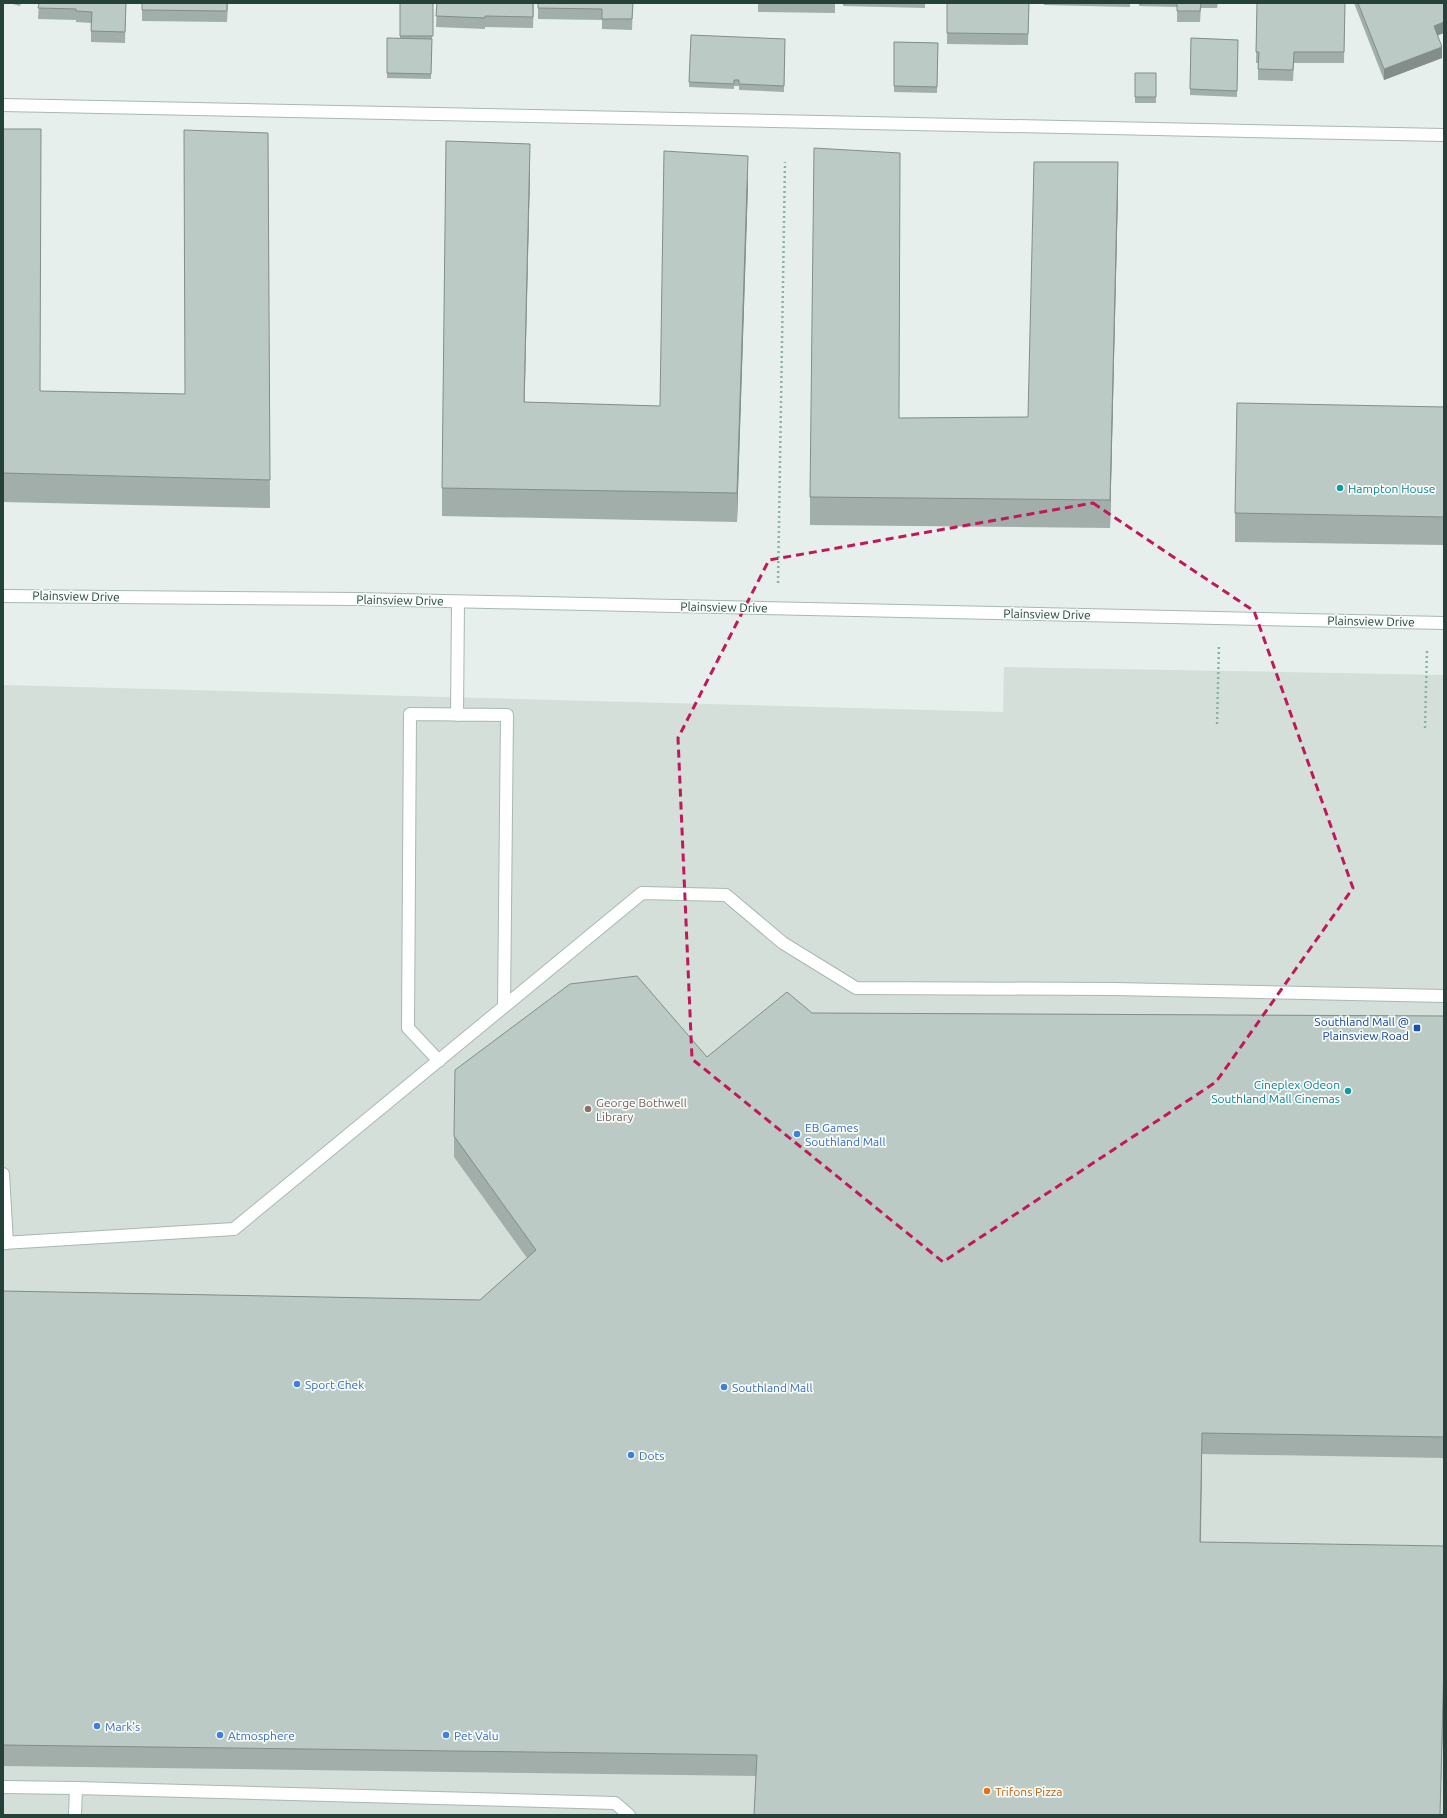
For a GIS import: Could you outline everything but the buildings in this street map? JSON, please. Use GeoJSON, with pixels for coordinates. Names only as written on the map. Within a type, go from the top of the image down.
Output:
{"type":"FeatureCollection","features":[{"type":"Feature","properties":{"kind":"street"},"geometry":{"type":"LineString","coordinates":[[3,105],[1444,135]]}},
{"type":"Feature","properties":{"kind":"street","name":"Plainsview Drive"},"geometry":{"type":"LineString","coordinates":[[3,596],[458,602],[1444,623]]}},
{"type":"Feature","properties":{"kind":"street"},"geometry":{"type":"LineString","coordinates":[[457,715],[458,602]]}},
{"type":"Feature","properties":{"kind":"street"},"geometry":{"type":"LineString","coordinates":[[439,1060],[408,1028],[410,714],[507,716],[504,1007]]}},
{"type":"Feature","properties":{"kind":"street"},"geometry":{"type":"LineString","coordinates":[[3,1174],[5,1243],[234,1229],[642,893],[726,894],[783,943],[856,988],[1122,989],[1444,996]]}},
{"type":"Feature","properties":{"kind":"street"},"geometry":{"type":"LineString","coordinates":[[3,1787],[615,1803],[629,1815]]}},
{"type":"Feature","properties":{"kind":"street"},"geometry":{"type":"LineString","coordinates":[[76,1788],[76,1815]]}},
{"type":"Feature","properties":{"kind":"path"},"geometry":{"type":"LineString","coordinates":[[778,608],[785,162]]}},
{"type":"Feature","properties":{"kind":"path"},"geometry":{"type":"LineString","coordinates":[[1217,724],[1219,618]]}},
{"type":"Feature","properties":{"kind":"path"},"geometry":{"type":"LineString","coordinates":[[1425,728],[1427,622]]}},
{"type":"Feature","properties":{"kind":"highlighted area"},"geometry":{"type":"Polygon","coordinates":[[[1093,503],[1254,611],[1353,888],[1216,1082],[943,1262],[692,1059],[678,738],[769,560],[1093,503]]]}},
{"type":"Feature","properties":{"kind":"shaded area","name":"Southland Mall"},"geometry":{"type":"Polygon","coordinates":[[[1004,667],[1444,675],[1444,1815],[3,1815],[3,685],[1003,712],[1004,667]]]}},
{"type":"Feature","properties":{"kind":"place","name":"Hampton House"},"geometry":{"type":"Point","coordinates":[1340,488]}},
{"type":"Feature","properties":{"kind":"place","name":"Southland Mall @ Plainsview Road"},"geometry":{"type":"Point","coordinates":[1417,1028]}},
{"type":"Feature","properties":{"kind":"place","name":"Cineplex Odeon Southland Mall Cinemas"},"geometry":{"type":"Point","coordinates":[1348,1091]}},
{"type":"Feature","properties":{"kind":"place","name":"George Bothwell Library"},"geometry":{"type":"Point","coordinates":[588,1109]}},
{"type":"Feature","properties":{"kind":"place","name":"EB Games Southland Mall"},"geometry":{"type":"Point","coordinates":[797,1134]}},
{"type":"Feature","properties":{"kind":"place","name":"Sport Chek"},"geometry":{"type":"Point","coordinates":[297,1384]}},
{"type":"Feature","properties":{"kind":"place","name":"Southland Mall"},"geometry":{"type":"Point","coordinates":[724,1387]}},
{"type":"Feature","properties":{"kind":"place","name":"Dots"},"geometry":{"type":"Point","coordinates":[631,1455]}},
{"type":"Feature","properties":{"kind":"place","name":"Mark's"},"geometry":{"type":"Point","coordinates":[97,1726]}},
{"type":"Feature","properties":{"kind":"place","name":"Atmosphere"},"geometry":{"type":"Point","coordinates":[220,1735]}},
{"type":"Feature","properties":{"kind":"place","name":"Pet Valu"},"geometry":{"type":"Point","coordinates":[446,1735]}},
{"type":"Feature","properties":{"kind":"place","name":"Trifons Pizza"},"geometry":{"type":"Point","coordinates":[987,1791]}}]}
